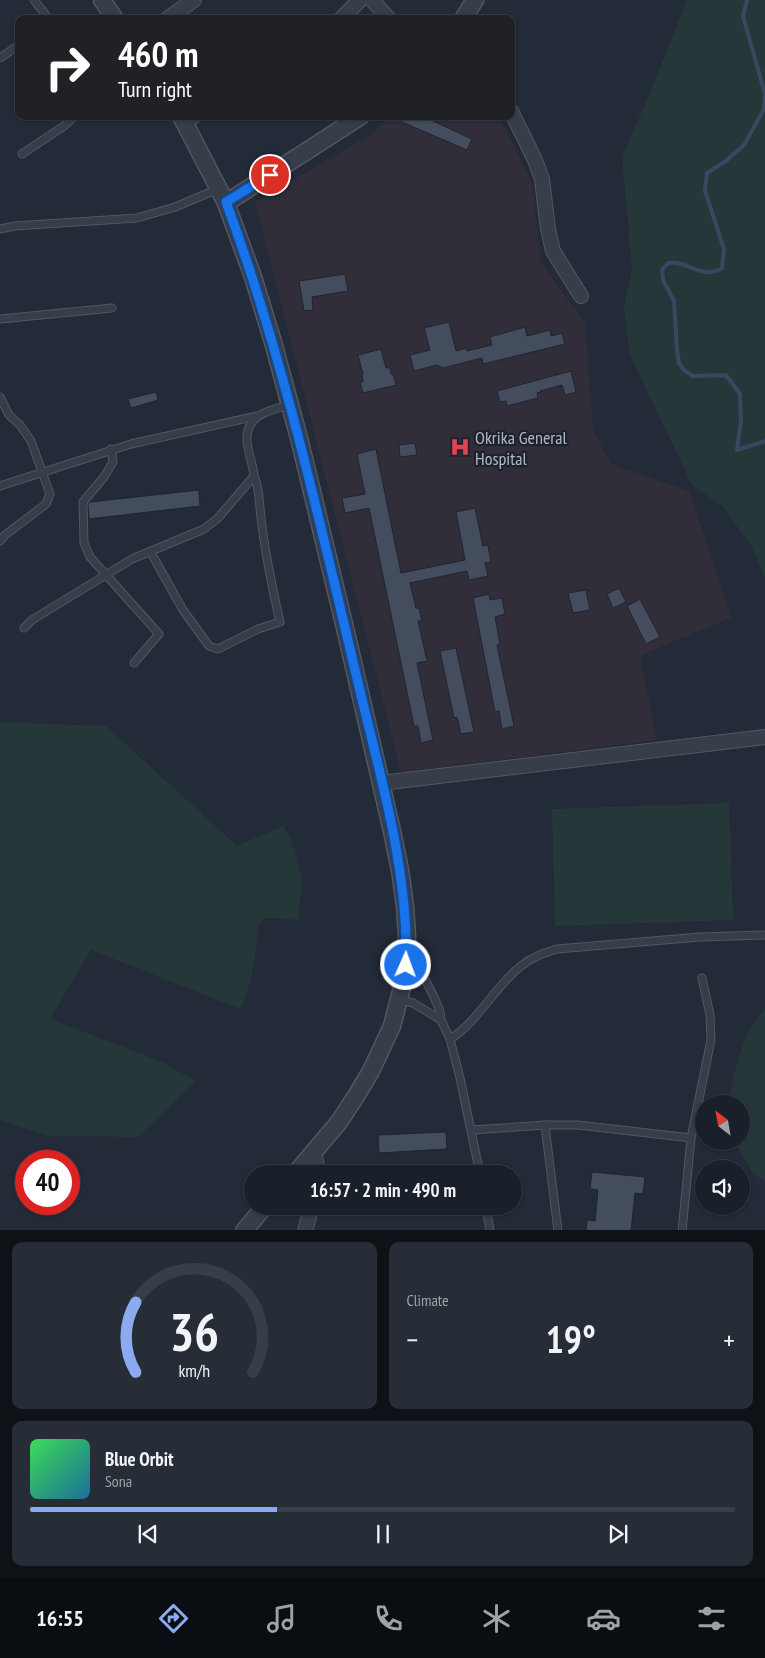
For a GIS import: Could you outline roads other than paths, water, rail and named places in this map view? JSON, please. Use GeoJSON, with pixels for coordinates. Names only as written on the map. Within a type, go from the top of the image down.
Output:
{"type":"FeatureCollection","features":[{"type":"Feature","properties":{"kind":"street"},"geometry":{"type":"LineString","coordinates":[[173,15],[194,0]]}},
{"type":"Feature","properties":{"kind":"street"},"geometry":{"type":"LineString","coordinates":[[345,15],[360,0]]}},
{"type":"Feature","properties":{"kind":"street"},"geometry":{"type":"LineString","coordinates":[[372,0],[385,15]]}},
{"type":"Feature","properties":{"kind":"street"},"geometry":{"type":"LineString","coordinates":[[466,15],[475,0]]}},
{"type":"Feature","properties":{"kind":"street"},"geometry":{"type":"LineString","coordinates":[[107,2],[113,15]]}},
{"type":"Feature","properties":{"kind":"street"},"geometry":{"type":"LineString","coordinates":[[515,119],[542,179],[548,229],[553,251],[581,296]]}},
{"type":"Feature","properties":{"kind":"street"},"geometry":{"type":"LineString","coordinates":[[188,120],[222,196],[259,296],[273,342],[334,582],[400,870],[407,936],[406,965],[392,1026],[371,1072],[338,1122],[303,1165]]}},
{"type":"Feature","properties":{"kind":"street"},"geometry":{"type":"LineString","coordinates":[[222,196],[354,120]]}},
{"type":"Feature","properties":{"kind":"street"},"geometry":{"type":"LineString","coordinates":[[381,783],[765,737]]}},
{"type":"Feature","properties":{"kind":"street"},"geometry":{"type":"LineString","coordinates":[[314,1152],[317,1165]]}},
{"type":"Feature","properties":{"kind":"street"},"geometry":{"type":"LineString","coordinates":[[244,1230],[257,1215]]}},
{"type":"Feature","properties":{"kind":"street"},"geometry":{"type":"LineString","coordinates":[[305,1230],[309,1215]]}},
{"type":"Feature","properties":{"kind":"lane"},"geometry":{"type":"LineString","coordinates":[[34,0],[46,15]]}},
{"type":"Feature","properties":{"kind":"lane"},"geometry":{"type":"LineString","coordinates":[[0,58],[15,48]]}},
{"type":"Feature","properties":{"kind":"lane"},"geometry":{"type":"LineString","coordinates":[[22,154],[71,120]]}},
{"type":"Feature","properties":{"kind":"lane"},"geometry":{"type":"LineString","coordinates":[[0,229],[15,226],[137,218],[222,196]]}},
{"type":"Feature","properties":{"kind":"lane"},"geometry":{"type":"LineString","coordinates":[[0,319],[112,308]]}},
{"type":"Feature","properties":{"kind":"lane"},"geometry":{"type":"LineString","coordinates":[[0,397],[9,415],[31,441],[50,494],[46,504],[5,535],[0,541]]}},
{"type":"Feature","properties":{"kind":"lane"},"geometry":{"type":"LineString","coordinates":[[0,486],[111,449],[257,416],[289,406]]}},
{"type":"Feature","properties":{"kind":"lane"},"geometry":{"type":"LineString","coordinates":[[150,551],[183,610],[209,646],[218,649],[258,629],[280,622],[262,527],[258,484],[254,476],[254,466],[247,441],[248,426],[257,416]]}},
{"type":"Feature","properties":{"kind":"lane"},"geometry":{"type":"LineString","coordinates":[[111,449],[113,462],[104,477],[83,502],[84,543],[90,556],[159,634],[134,663]]}},
{"type":"Feature","properties":{"kind":"lane"},"geometry":{"type":"LineString","coordinates":[[24,628],[32,620],[132,559],[204,529],[218,518],[254,476]]}},
{"type":"Feature","properties":{"kind":"lane"},"geometry":{"type":"LineString","coordinates":[[450,1039],[472,1020],[521,966],[539,955],[557,948],[700,937],[765,935]]}},
{"type":"Feature","properties":{"kind":"lane"},"geometry":{"type":"LineString","coordinates":[[406,965],[419,973],[426,981],[440,1011],[441,1020],[450,1039],[478,1165]]}},
{"type":"Feature","properties":{"kind":"lane"},"geometry":{"type":"LineString","coordinates":[[682,1230],[691,1138],[710,1040],[710,1015],[702,978]]}},
{"type":"Feature","properties":{"kind":"lane"},"geometry":{"type":"LineString","coordinates":[[399,1000],[412,1003],[441,1020]]}},
{"type":"Feature","properties":{"kind":"lane"},"geometry":{"type":"LineString","coordinates":[[472,1130],[545,1125],[578,1125],[691,1138]]}},
{"type":"Feature","properties":{"kind":"lane"},"geometry":{"type":"LineString","coordinates":[[545,1125],[558,1230]]}},
{"type":"Feature","properties":{"kind":"lane"},"geometry":{"type":"LineString","coordinates":[[488,1215],[490,1230]]}},
{"type":"Feature","properties":{"kind":"waterway"},"geometry":{"type":"LineString","coordinates":[[747,0],[743,16],[765,94],[764,109],[744,145],[726,161],[707,173],[705,191],[724,249],[722,268],[708,272],[682,264],[668,263],[662,270],[663,280],[674,301],[679,363],[684,370],[693,376],[726,375],[740,394],[741,421],[737,450],[765,441]]}},
{"type":"Feature","properties":{"kind":"place","name":"Okrika General Hospital"},"geometry":{"type":"Point","coordinates":[460,447]}}]}
